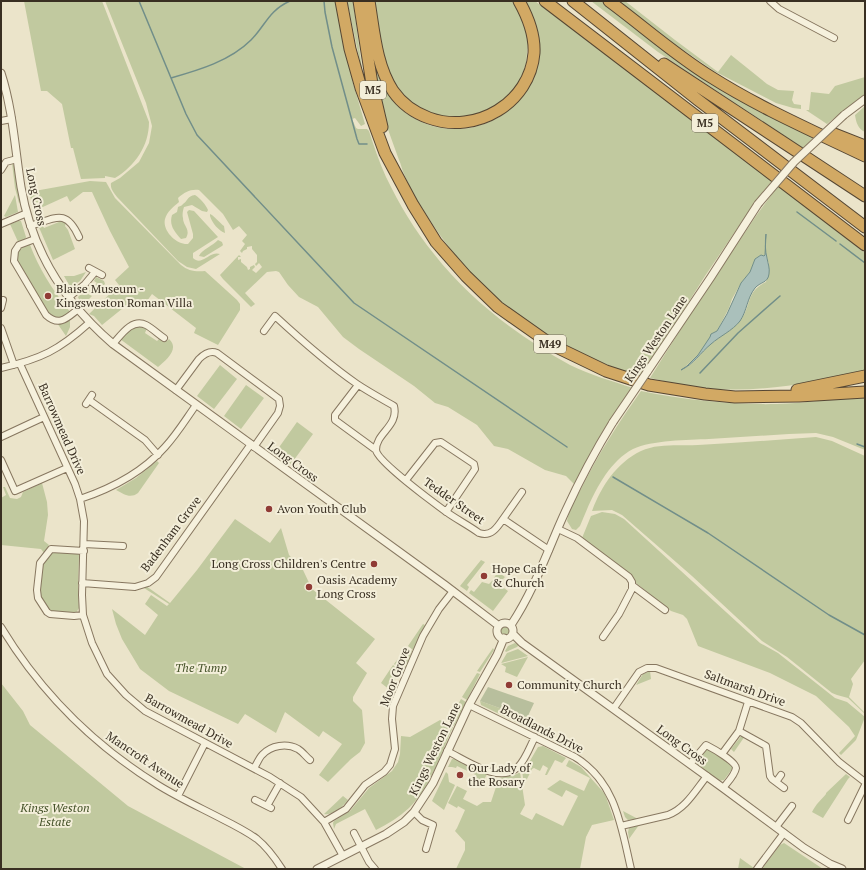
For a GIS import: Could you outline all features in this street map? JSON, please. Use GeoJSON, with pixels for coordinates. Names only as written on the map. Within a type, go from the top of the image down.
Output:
{"type":"FeatureCollection","features":[{"type":"Feature","properties":{"kind":"highway","name":"M49"},"geometry":{"type":"LineString","coordinates":[[341,1],[350,49],[361,88],[385,153],[413,205],[436,242],[466,276],[498,307],[552,345],[606,371],[650,385],[704,394],[735,397],[770,396],[865,376]]}},
{"type":"Feature","properties":{"kind":"highway","name":"M5"},"geometry":{"type":"LineString","coordinates":[[359,1],[375,103],[398,177]]}},
{"type":"Feature","properties":{"kind":"highway","name":"M5"},"geometry":{"type":"LineString","coordinates":[[370,1],[378,56],[382,69],[394,91],[405,104],[420,114],[436,121],[456,124],[485,118],[499,110],[518,93],[527,78],[534,53],[533,35],[529,19],[519,1]]}},
{"type":"Feature","properties":{"kind":"highway","name":"M5"},"geometry":{"type":"LineString","coordinates":[[545,1],[865,245]]}},
{"type":"Feature","properties":{"kind":"highway","name":"M5"},"geometry":{"type":"LineString","coordinates":[[573,1],[705,105],[865,227]]}},
{"type":"Feature","properties":{"kind":"highway"},"geometry":{"type":"LineString","coordinates":[[609,1],[685,60],[717,81],[764,107],[865,156]]}},
{"type":"Feature","properties":{"kind":"highway"},"geometry":{"type":"LineString","coordinates":[[605,25],[865,196]]}},
{"type":"Feature","properties":{"kind":"highway"},"geometry":{"type":"LineString","coordinates":[[764,107],[865,146]]}},
{"type":"Feature","properties":{"kind":"highway"},"geometry":{"type":"LineString","coordinates":[[770,396],[799,396],[865,392]]}},
{"type":"Feature","properties":{"kind":"street"},"geometry":{"type":"LineString","coordinates":[[770,1],[779,9],[834,38]]}},
{"type":"Feature","properties":{"kind":"street","name":"Long Cross"},"geometry":{"type":"LineString","coordinates":[[1,73],[9,101],[21,188],[30,226],[46,265],[78,310],[113,344],[453,590],[499,626]]}},
{"type":"Feature","properties":{"kind":"street","name":"Kings Weston Lane"},"geometry":{"type":"LineString","coordinates":[[511,625],[521,609],[549,550],[581,477],[613,422],[711,277],[758,204],[794,162],[844,115],[865,99]]}},
{"type":"Feature","properties":{"kind":"street"},"geometry":{"type":"LineString","coordinates":[[1,121],[12,120]]}},
{"type":"Feature","properties":{"kind":"street"},"geometry":{"type":"LineString","coordinates":[[1,170],[6,162],[17,159]]}},
{"type":"Feature","properties":{"kind":"street"},"geometry":{"type":"LineString","coordinates":[[1,224],[27,213]]}},
{"type":"Feature","properties":{"kind":"street"},"geometry":{"type":"LineString","coordinates":[[30,226],[61,217],[70,221],[79,237]]}},
{"type":"Feature","properties":{"kind":"street","name":"Long Cross"},"geometry":{"type":"LineString","coordinates":[[35,239],[17,247],[14,256],[16,266],[50,319],[62,321],[78,310]]}},
{"type":"Feature","properties":{"kind":"street"},"geometry":{"type":"LineString","coordinates":[[89,268],[102,275]]}},
{"type":"Feature","properties":{"kind":"street"},"geometry":{"type":"LineString","coordinates":[[68,298],[85,284],[95,272]]}},
{"type":"Feature","properties":{"kind":"street"},"geometry":{"type":"LineString","coordinates":[[1,308],[3,300]]}},
{"type":"Feature","properties":{"kind":"street"},"geometry":{"type":"LineString","coordinates":[[264,330],[275,316],[308,346],[358,385],[394,406],[395,418],[378,443],[376,450]]}},
{"type":"Feature","properties":{"kind":"street"},"geometry":{"type":"LineString","coordinates":[[1,368],[17,365],[44,355],[59,347],[89,322]]}},
{"type":"Feature","properties":{"kind":"street"},"geometry":{"type":"LineString","coordinates":[[113,344],[128,327],[139,324],[145,324],[164,338]]}},
{"type":"Feature","properties":{"kind":"street","name":"Barrowmead Drive"},"geometry":{"type":"LineString","coordinates":[[1,328],[17,365],[67,468],[80,500],[84,521],[82,583],[83,615],[92,644],[102,665],[111,679],[126,696],[145,711],[280,782],[301,797],[324,822],[343,856]]}},
{"type":"Feature","properties":{"kind":"street","name":"Badenham Grove"},"geometry":{"type":"LineString","coordinates":[[82,583],[135,587],[148,583],[156,576],[252,446],[275,419],[280,406],[277,397],[258,382],[212,351],[199,358],[176,390]]}},
{"type":"Feature","properties":{"kind":"street","name":"Tedder Street"},"geometry":{"type":"LineString","coordinates":[[358,385],[335,414],[335,420],[376,450],[378,456],[446,512],[483,534],[489,534],[494,531],[503,519],[549,550]]}},
{"type":"Feature","properties":{"kind":"street"},"geometry":{"type":"LineString","coordinates":[[89,400],[145,440],[158,455]]}},
{"type":"Feature","properties":{"kind":"street"},"geometry":{"type":"LineString","coordinates":[[80,500],[123,481],[158,455],[172,439],[196,405]]}},
{"type":"Feature","properties":{"kind":"street"},"geometry":{"type":"LineString","coordinates":[[1,437],[44,418]]}},
{"type":"Feature","properties":{"kind":"street"},"geometry":{"type":"LineString","coordinates":[[406,480],[435,443],[438,442],[441,442],[474,464],[475,470],[446,512]]}},
{"type":"Feature","properties":{"kind":"street"},"geometry":{"type":"LineString","coordinates":[[1,460],[15,491],[67,468]]}},
{"type":"Feature","properties":{"kind":"street"},"geometry":{"type":"LineString","coordinates":[[503,519],[522,492]]}},
{"type":"Feature","properties":{"kind":"street"},"geometry":{"type":"LineString","coordinates":[[558,528],[576,538],[629,577],[633,586],[665,610]]}},
{"type":"Feature","properties":{"kind":"street"},"geometry":{"type":"LineString","coordinates":[[83,615],[74,616],[48,613],[38,598],[37,590],[40,563],[51,549],[123,546]]}},
{"type":"Feature","properties":{"kind":"street"},"geometry":{"type":"LineString","coordinates":[[603,637],[619,614],[633,586]]}},
{"type":"Feature","properties":{"kind":"street","name":"Moor Grove"},"geometry":{"type":"LineString","coordinates":[[324,822],[346,809],[365,785],[384,772],[390,765],[395,749],[392,720],[393,706],[423,636],[439,609],[453,590]]}},
{"type":"Feature","properties":{"kind":"street"},"geometry":{"type":"LineString","coordinates":[[503,623],[511,625],[513,634],[509,638],[500,636],[498,632],[499,626],[503,623]]}},
{"type":"Feature","properties":{"kind":"street","name":"Mancroft Avenue"},"geometry":{"type":"LineString","coordinates":[[1,627],[39,683],[56,703],[91,736],[142,775],[250,835],[272,854],[282,869]]}},
{"type":"Feature","properties":{"kind":"street","name":"Long Cross"},"geometry":{"type":"LineString","coordinates":[[513,634],[522,643],[614,708],[804,848],[830,864],[842,869]]}},
{"type":"Feature","properties":{"kind":"street","name":"Kings Weston Lane"},"geometry":{"type":"LineString","coordinates":[[318,869],[394,829],[414,812],[433,783],[469,705],[498,655],[504,638]]}},
{"type":"Feature","properties":{"kind":"street","name":"Saltmarsh Drive"},"geometry":{"type":"LineString","coordinates":[[614,708],[639,672],[651,667],[788,715],[796,720],[838,761],[865,782]]}},
{"type":"Feature","properties":{"kind":"street"},"geometry":{"type":"LineString","coordinates":[[722,754],[739,731],[748,702]]}},
{"type":"Feature","properties":{"kind":"street","name":"Broadlands Drive"},"geometry":{"type":"LineString","coordinates":[[469,705],[575,757],[590,768],[610,794],[621,826],[631,869]]}},
{"type":"Feature","properties":{"kind":"street"},"geometry":{"type":"LineString","coordinates":[[739,731],[766,746]]}},
{"type":"Feature","properties":{"kind":"street"},"geometry":{"type":"LineString","coordinates":[[447,751],[492,773],[506,774],[519,766],[534,737]]}},
{"type":"Feature","properties":{"kind":"street"},"geometry":{"type":"LineString","coordinates":[[178,796],[205,743]]}},
{"type":"Feature","properties":{"kind":"street"},"geometry":{"type":"LineString","coordinates":[[766,746],[773,743]]}},
{"type":"Feature","properties":{"kind":"street"},"geometry":{"type":"LineString","coordinates":[[254,768],[262,754],[278,746],[294,747],[310,760]]}},
{"type":"Feature","properties":{"kind":"street"},"geometry":{"type":"LineString","coordinates":[[690,764],[706,746],[722,754],[736,767],[735,771],[723,788]]}},
{"type":"Feature","properties":{"kind":"street"},"geometry":{"type":"LineString","coordinates":[[766,746],[769,774],[772,779],[784,788]]}},
{"type":"Feature","properties":{"kind":"street"},"geometry":{"type":"LineString","coordinates":[[776,782],[781,775]]}},
{"type":"Feature","properties":{"kind":"street"},"geometry":{"type":"LineString","coordinates":[[621,826],[675,812],[687,803],[707,776]]}},
{"type":"Feature","properties":{"kind":"street"},"geometry":{"type":"LineString","coordinates":[[255,800],[269,807],[280,782]]}},
{"type":"Feature","properties":{"kind":"street"},"geometry":{"type":"LineString","coordinates":[[848,820],[865,786]]}},
{"type":"Feature","properties":{"kind":"street"},"geometry":{"type":"LineString","coordinates":[[776,827],[792,808]]}},
{"type":"Feature","properties":{"kind":"street"},"geometry":{"type":"LineString","coordinates":[[414,812],[422,820],[433,825],[426,849]]}},
{"type":"Feature","properties":{"kind":"street"},"geometry":{"type":"LineString","coordinates":[[757,869],[784,833]]}},
{"type":"Feature","properties":{"kind":"street"},"geometry":{"type":"LineString","coordinates":[[354,834],[371,865],[375,869]]}},
{"type":"Feature","properties":{"kind":"green space"},"geometry":{"type":"Polygon","coordinates":[[[24,1],[102,1],[149,122],[144,147],[140,154],[129,168],[115,178],[105,176],[105,178],[81,179],[73,148],[71,148],[62,104],[47,91],[41,91],[24,1]]]}},
{"type":"Feature","properties":{"kind":"green space"},"geometry":{"type":"Polygon","coordinates":[[[105,1],[337,1],[353,83],[365,124],[361,126],[355,118],[352,119],[356,128],[367,129],[369,131],[386,177],[420,236],[463,287],[514,330],[551,354],[578,369],[633,388],[591,452],[574,484],[566,476],[545,470],[508,449],[494,446],[477,425],[448,407],[435,403],[414,386],[359,349],[343,337],[318,307],[299,297],[279,272],[267,272],[245,293],[255,304],[251,307],[220,275],[239,255],[241,257],[238,257],[238,260],[241,259],[241,262],[247,267],[248,270],[254,265],[255,267],[252,270],[256,273],[262,267],[259,263],[256,266],[255,264],[257,262],[257,255],[252,249],[252,246],[247,247],[247,249],[242,253],[240,251],[245,244],[242,241],[247,235],[239,226],[233,230],[223,214],[199,190],[188,191],[178,198],[179,202],[166,216],[166,228],[175,240],[188,244],[193,238],[193,234],[187,212],[189,210],[194,211],[218,237],[193,253],[193,258],[200,261],[213,254],[220,254],[196,269],[187,267],[178,261],[112,191],[111,183],[120,178],[139,162],[149,143],[152,126],[146,103],[105,1]]]}},
{"type":"Feature","properties":{"kind":"green space"},"geometry":{"type":"Polygon","coordinates":[[[348,1],[353,1],[363,76],[348,5],[348,1]]]}},
{"type":"Feature","properties":{"kind":"green space"},"geometry":{"type":"Polygon","coordinates":[[[375,1],[512,1],[525,26],[528,43],[526,63],[522,76],[516,87],[501,103],[474,117],[437,117],[413,106],[395,87],[382,56],[375,1]]]}},
{"type":"Feature","properties":{"kind":"green space"},"geometry":{"type":"Polygon","coordinates":[[[523,1],[535,1],[772,181],[751,208],[705,276],[641,377],[581,354],[536,329],[495,296],[476,278],[458,259],[442,238],[415,196],[403,172],[383,115],[368,40],[383,87],[393,101],[410,116],[429,125],[449,129],[470,128],[490,122],[507,111],[522,96],[533,76],[523,1]]]}},
{"type":"Feature","properties":{"kind":"green space"},"geometry":{"type":"Polygon","coordinates":[[[591,1],[602,1],[671,54],[814,137],[803,148],[658,52],[591,1]]]}},
{"type":"Feature","properties":{"kind":"green space"},"geometry":{"type":"Polygon","coordinates":[[[619,1],[625,1],[718,72],[731,55],[767,84],[778,90],[794,91],[792,100],[794,104],[801,105],[801,109],[776,103],[714,71],[676,45],[619,1]]]}},
{"type":"Feature","properties":{"kind":"green space"},"geometry":{"type":"Polygon","coordinates":[[[865,77],[865,95],[827,124],[806,110],[809,110],[811,92],[829,94],[835,86],[865,77]]]}},
{"type":"Feature","properties":{"kind":"green space"},"geometry":{"type":"Polygon","coordinates":[[[865,106],[865,132],[858,125],[855,115],[865,106]]]}},
{"type":"Feature","properties":{"kind":"green space"},"geometry":{"type":"Polygon","coordinates":[[[12,163],[14,166],[19,203],[15,188],[12,163]]]}},
{"type":"Feature","properties":{"kind":"green space"},"geometry":{"type":"Polygon","coordinates":[[[90,181],[106,182],[115,198],[181,265],[192,271],[205,271],[237,300],[240,304],[240,310],[218,345],[194,333],[196,328],[152,294],[142,308],[133,300],[102,325],[94,316],[89,314],[119,285],[115,280],[129,267],[92,192],[83,192],[70,202],[67,196],[34,211],[29,192],[90,181]]]}},
{"type":"Feature","properties":{"kind":"green space"},"geometry":{"type":"Polygon","coordinates":[[[778,186],[865,253],[865,372],[810,383],[773,388],[735,390],[683,385],[650,378],[689,316],[756,216],[778,186]],[[766,253],[765,256],[761,255],[755,259],[750,272],[741,283],[732,299],[717,331],[711,334],[711,337],[700,353],[683,369],[691,364],[707,347],[740,321],[755,290],[766,282],[769,265],[766,253]]]}},
{"type":"Feature","properties":{"kind":"green space"},"geometry":{"type":"Polygon","coordinates":[[[15,195],[18,212],[6,217],[4,216],[15,195]]]}},
{"type":"Feature","properties":{"kind":"green space"},"geometry":{"type":"Polygon","coordinates":[[[195,195],[203,202],[208,210],[207,212],[202,211],[192,205],[184,207],[183,221],[188,232],[186,238],[181,239],[173,228],[171,222],[172,215],[177,212],[178,207],[183,205],[190,196],[195,195]]]}},
{"type":"Feature","properties":{"kind":"green space"},"geometry":{"type":"Polygon","coordinates":[[[210,214],[224,226],[225,233],[218,229],[214,224],[210,214]]]}},
{"type":"Feature","properties":{"kind":"green space"},"geometry":{"type":"Polygon","coordinates":[[[58,219],[66,223],[65,226],[75,249],[53,260],[38,225],[42,224],[44,228],[59,222],[58,219]]]}},
{"type":"Feature","properties":{"kind":"green space"},"geometry":{"type":"Polygon","coordinates":[[[21,221],[26,237],[25,240],[19,244],[10,224],[21,221]]]}},
{"type":"Feature","properties":{"kind":"green space"},"geometry":{"type":"Polygon","coordinates":[[[218,240],[222,242],[222,246],[204,257],[199,256],[203,251],[218,240]]]}},
{"type":"Feature","properties":{"kind":"green space"},"geometry":{"type":"Polygon","coordinates":[[[29,242],[47,279],[71,313],[60,319],[49,316],[17,264],[16,256],[18,250],[29,242]]]}},
{"type":"Feature","properties":{"kind":"green space"},"geometry":{"type":"Polygon","coordinates":[[[86,272],[80,281],[72,286],[74,289],[72,290],[64,276],[74,276],[86,272]]]}},
{"type":"Feature","properties":{"kind":"green space"},"geometry":{"type":"Polygon","coordinates":[[[96,277],[104,281],[105,284],[93,295],[88,292],[97,283],[94,281],[96,277]]]}},
{"type":"Feature","properties":{"kind":"green space"},"geometry":{"type":"Polygon","coordinates":[[[88,294],[92,296],[82,306],[78,297],[80,295],[88,294]]]}},
{"type":"Feature","properties":{"kind":"green space"},"geometry":{"type":"Polygon","coordinates":[[[70,319],[70,327],[66,336],[57,323],[62,323],[70,319]]]}},
{"type":"Feature","properties":{"kind":"green space"},"geometry":{"type":"Polygon","coordinates":[[[140,326],[147,328],[145,333],[157,341],[160,338],[167,341],[169,339],[172,343],[173,347],[171,354],[158,367],[120,339],[130,328],[140,326]]]}},
{"type":"Feature","properties":{"kind":"green space"},"geometry":{"type":"Polygon","coordinates":[[[220,365],[237,379],[214,409],[197,396],[220,365]]]}},
{"type":"Feature","properties":{"kind":"green space"},"geometry":{"type":"Polygon","coordinates":[[[246,385],[264,398],[241,429],[224,416],[246,385]]]}},
{"type":"Feature","properties":{"kind":"green space"},"geometry":{"type":"Polygon","coordinates":[[[641,391],[675,397],[743,404],[799,403],[865,398],[865,450],[833,437],[816,433],[670,441],[641,446],[623,455],[607,472],[594,493],[580,526],[576,530],[572,529],[567,521],[573,504],[602,450],[641,391]]]}},
{"type":"Feature","properties":{"kind":"green space"},"geometry":{"type":"Polygon","coordinates":[[[297,422],[313,434],[291,464],[275,453],[297,422]]]}},
{"type":"Feature","properties":{"kind":"green space"},"geometry":{"type":"Polygon","coordinates":[[[816,437],[832,441],[865,456],[865,660],[851,679],[853,684],[849,697],[865,714],[848,698],[832,693],[787,657],[762,641],[692,576],[622,515],[612,510],[592,511],[610,476],[632,456],[648,448],[669,445],[698,445],[816,437]]]}},
{"type":"Feature","properties":{"kind":"green space"},"geometry":{"type":"Polygon","coordinates":[[[157,461],[159,463],[138,493],[130,496],[116,490],[136,478],[157,461]]]}},
{"type":"Feature","properties":{"kind":"green space"},"geometry":{"type":"Polygon","coordinates":[[[42,483],[47,502],[48,515],[44,541],[49,545],[44,553],[41,549],[1,545],[1,498],[6,495],[3,487],[5,487],[10,498],[17,499],[21,497],[23,492],[42,483]]]}},
{"type":"Feature","properties":{"kind":"green space"},"geometry":{"type":"Polygon","coordinates":[[[602,512],[615,514],[624,519],[760,643],[778,653],[835,698],[847,702],[865,717],[856,740],[841,755],[839,753],[855,736],[849,727],[816,696],[770,673],[698,646],[687,619],[683,615],[671,611],[636,583],[631,575],[582,538],[591,516],[602,512]]]}},
{"type":"Feature","properties":{"kind":"green space","name":"The Tump"},"geometry":{"type":"Polygon","coordinates":[[[235,519],[270,543],[281,528],[289,555],[303,570],[312,589],[375,639],[356,663],[367,673],[353,697],[353,701],[362,710],[365,743],[360,752],[328,782],[319,775],[342,744],[323,731],[319,737],[285,712],[276,733],[245,714],[238,724],[169,691],[140,669],[122,639],[116,624],[112,609],[145,635],[158,615],[145,604],[151,595],[167,606],[169,604],[144,588],[146,586],[170,603],[235,519]]]}},
{"type":"Feature","properties":{"kind":"green space"},"geometry":{"type":"Polygon","coordinates":[[[53,551],[78,551],[79,608],[76,613],[50,611],[47,609],[39,593],[41,566],[53,551]]]}},
{"type":"Feature","properties":{"kind":"green space"},"geometry":{"type":"Polygon","coordinates":[[[481,560],[485,562],[467,585],[469,587],[467,591],[460,586],[481,560]]]}},
{"type":"Feature","properties":{"kind":"green space"},"geometry":{"type":"Polygon","coordinates":[[[498,572],[505,577],[499,583],[493,579],[498,572]]]}},
{"type":"Feature","properties":{"kind":"green space"},"geometry":{"type":"Polygon","coordinates":[[[493,580],[508,591],[493,611],[469,593],[471,590],[474,592],[482,582],[489,584],[493,580]]]}},
{"type":"Feature","properties":{"kind":"green space"},"geometry":{"type":"Polygon","coordinates":[[[423,624],[425,625],[413,650],[408,646],[423,624]]]}},
{"type":"Feature","properties":{"kind":"green space"},"geometry":{"type":"Polygon","coordinates":[[[505,626],[510,631],[505,636],[500,631],[505,626]]]}},
{"type":"Feature","properties":{"kind":"green space"},"geometry":{"type":"Polygon","coordinates":[[[515,643],[519,645],[506,652],[505,651],[508,646],[515,643]]]}},
{"type":"Feature","properties":{"kind":"green space"},"geometry":{"type":"Polygon","coordinates":[[[407,647],[412,651],[404,672],[394,664],[407,647]]]}},
{"type":"Feature","properties":{"kind":"green space"},"geometry":{"type":"Polygon","coordinates":[[[493,648],[494,650],[480,672],[477,671],[493,648]]]}},
{"type":"Feature","properties":{"kind":"green space"},"geometry":{"type":"Polygon","coordinates":[[[518,649],[528,656],[501,663],[507,653],[518,649]]]}},
{"type":"Feature","properties":{"kind":"green space"},"geometry":{"type":"Polygon","coordinates":[[[528,657],[517,677],[505,672],[506,667],[501,664],[528,657]]]}},
{"type":"Feature","properties":{"kind":"green space"},"geometry":{"type":"Polygon","coordinates":[[[393,665],[399,670],[392,687],[396,689],[394,693],[381,683],[393,665]]]}},
{"type":"Feature","properties":{"kind":"green space"},"geometry":{"type":"Polygon","coordinates":[[[650,671],[651,679],[636,685],[643,674],[650,671]]]}},
{"type":"Feature","properties":{"kind":"green space"},"geometry":{"type":"Polygon","coordinates":[[[477,673],[480,674],[467,700],[462,697],[477,673]]]}},
{"type":"Feature","properties":{"kind":"green space","name":"Kings Weston Estate"},"geometry":{"type":"Polygon","coordinates":[[[1,683],[23,711],[30,725],[128,806],[246,869],[1,869],[1,683]]]}},
{"type":"Feature","properties":{"kind":"green space"},"geometry":{"type":"Polygon","coordinates":[[[488,687],[534,703],[527,718],[480,701],[488,687]]]}},
{"type":"Feature","properties":{"kind":"green space"},"geometry":{"type":"Polygon","coordinates":[[[390,692],[394,694],[390,703],[382,706],[390,692]]]}},
{"type":"Feature","properties":{"kind":"green space"},"geometry":{"type":"Polygon","coordinates":[[[461,699],[466,702],[454,726],[448,723],[461,699]]]}},
{"type":"Feature","properties":{"kind":"green space"},"geometry":{"type":"Polygon","coordinates":[[[480,701],[527,718],[524,726],[481,705],[480,701]]]}},
{"type":"Feature","properties":{"kind":"green space"},"geometry":{"type":"Polygon","coordinates":[[[440,720],[453,727],[429,780],[423,791],[409,808],[376,830],[365,809],[336,824],[334,829],[334,821],[350,811],[369,788],[392,771],[398,762],[401,736],[410,737],[440,720]]]}},
{"type":"Feature","properties":{"kind":"green space"},"geometry":{"type":"Polygon","coordinates":[[[742,735],[745,736],[734,752],[731,749],[742,735]]]}},
{"type":"Feature","properties":{"kind":"green space"},"geometry":{"type":"Polygon","coordinates":[[[543,746],[566,758],[562,763],[555,760],[547,775],[545,775],[548,768],[543,765],[540,771],[534,768],[532,769],[524,785],[522,770],[527,766],[538,747],[543,746]]]}},
{"type":"Feature","properties":{"kind":"green space"},"geometry":{"type":"Polygon","coordinates":[[[706,749],[710,749],[732,765],[732,769],[724,780],[718,781],[698,765],[697,759],[706,749]]]}},
{"type":"Feature","properties":{"kind":"green space"},"geometry":{"type":"Polygon","coordinates":[[[452,759],[456,759],[487,774],[484,780],[480,781],[475,779],[476,775],[457,766],[456,768],[448,767],[452,759]]]}},
{"type":"Feature","properties":{"kind":"green space"},"geometry":{"type":"Polygon","coordinates":[[[569,760],[581,767],[605,794],[614,820],[592,825],[586,837],[580,869],[456,869],[465,850],[465,842],[455,831],[465,810],[448,803],[457,786],[467,791],[463,799],[477,806],[483,802],[491,802],[499,778],[520,772],[525,805],[520,814],[532,820],[536,813],[563,826],[578,796],[566,790],[562,797],[547,789],[560,780],[584,791],[590,778],[566,766],[569,760]]]}},
{"type":"Feature","properties":{"kind":"green space"},"geometry":{"type":"Polygon","coordinates":[[[446,772],[448,774],[449,782],[455,785],[444,810],[432,801],[446,772]]]}},
{"type":"Feature","properties":{"kind":"green space"},"geometry":{"type":"Polygon","coordinates":[[[846,774],[850,777],[823,818],[812,812],[826,793],[846,774]]]}},
{"type":"Feature","properties":{"kind":"green space"},"geometry":{"type":"Polygon","coordinates":[[[343,796],[348,800],[338,810],[331,814],[324,814],[343,796]]]}},
{"type":"Feature","properties":{"kind":"green space"},"geometry":{"type":"Polygon","coordinates":[[[623,811],[638,819],[628,820],[623,811]]]}},
{"type":"Feature","properties":{"kind":"green space"},"geometry":{"type":"Polygon","coordinates":[[[639,825],[629,839],[629,828],[639,825]]]}},
{"type":"Feature","properties":{"kind":"green space"},"geometry":{"type":"Polygon","coordinates":[[[784,843],[823,869],[762,869],[780,845],[784,843]]]}},
{"type":"Feature","properties":{"kind":"green space"},"geometry":{"type":"Polygon","coordinates":[[[740,858],[754,868],[738,869],[740,858]]]}},
{"type":"Feature","properties":{"kind":"water"},"geometry":{"type":"Polygon","coordinates":[[[765,247],[769,268],[768,277],[752,292],[740,321],[711,344],[690,365],[681,370],[698,355],[711,334],[717,331],[727,314],[741,283],[750,272],[755,259],[761,255],[765,255],[765,247]]]}},
{"type":"Feature","properties":{"kind":"waterway"},"geometry":{"type":"LineString","coordinates":[[139,1],[186,114],[197,135],[354,303],[567,447]]}},
{"type":"Feature","properties":{"kind":"waterway"},"geometry":{"type":"LineString","coordinates":[[171,78],[214,64],[234,54],[251,40],[277,9],[290,1]]}},
{"type":"Feature","properties":{"kind":"waterway"},"geometry":{"type":"LineString","coordinates":[[324,1],[332,47],[357,139],[359,144],[367,144]]}},
{"type":"Feature","properties":{"kind":"waterway"},"geometry":{"type":"LineString","coordinates":[[797,212],[836,241]]}},
{"type":"Feature","properties":{"kind":"waterway"},"geometry":{"type":"LineString","coordinates":[[840,244],[865,263]]}},
{"type":"Feature","properties":{"kind":"waterway"},"geometry":{"type":"LineString","coordinates":[[700,373],[738,333],[780,296]]}},
{"type":"Feature","properties":{"kind":"waterway"},"geometry":{"type":"LineString","coordinates":[[857,444],[865,447]]}},
{"type":"Feature","properties":{"kind":"waterway"},"geometry":{"type":"LineString","coordinates":[[613,477],[708,533],[829,615],[865,635]]}},
{"type":"Feature","properties":{"kind":"place","name":"Blaise Museum - Kingsweston Roman Villa"},"geometry":{"type":"Point","coordinates":[48,296]}},
{"type":"Feature","properties":{"kind":"place","name":"Avon Youth Club"},"geometry":{"type":"Point","coordinates":[269,509]}},
{"type":"Feature","properties":{"kind":"place","name":"Long Cross Children's Centre"},"geometry":{"type":"Point","coordinates":[374,564]}},
{"type":"Feature","properties":{"kind":"place","name":"Hope Cafe & Church"},"geometry":{"type":"Point","coordinates":[484,576]}},
{"type":"Feature","properties":{"kind":"place","name":"Oasis Academy Long Cross"},"geometry":{"type":"Point","coordinates":[309,587]}},
{"type":"Feature","properties":{"kind":"place","name":"Community Church"},"geometry":{"type":"Point","coordinates":[509,685]}},
{"type":"Feature","properties":{"kind":"place","name":"Our Lady of the Rosary"},"geometry":{"type":"Point","coordinates":[460,775]}}]}
